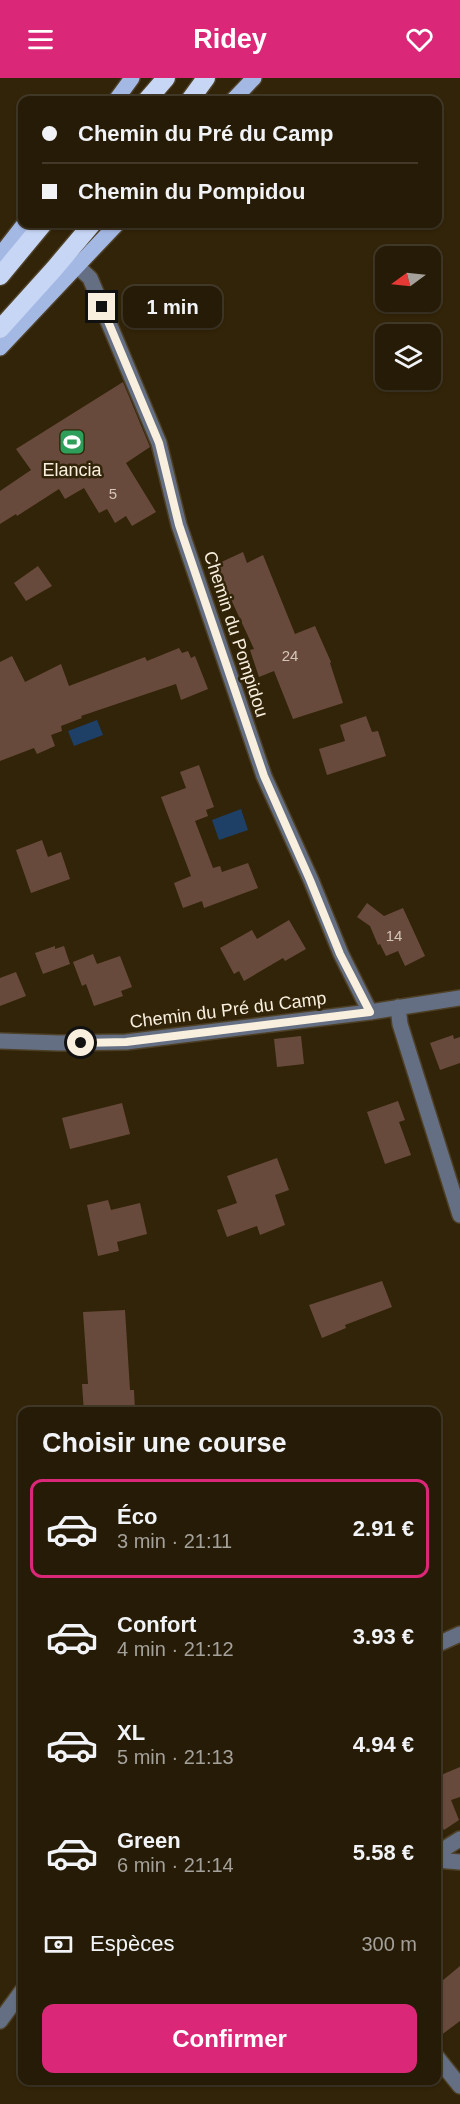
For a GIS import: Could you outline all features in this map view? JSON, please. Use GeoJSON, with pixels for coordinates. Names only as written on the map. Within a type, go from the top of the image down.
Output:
{"type":"FeatureCollection","features":[{"type":"Feature","properties":{"kind":"highway"},"geometry":{"type":"LineString","coordinates":[[150,96],[166,78]]}},
{"type":"Feature","properties":{"kind":"highway"},"geometry":{"type":"LineString","coordinates":[[193,96],[206,78]]}},
{"type":"Feature","properties":{"kind":"highway"},"geometry":{"type":"LineString","coordinates":[[0,276],[40,228]]}},
{"type":"Feature","properties":{"kind":"highway"},"geometry":{"type":"LineString","coordinates":[[0,329],[89,228]]}},
{"type":"Feature","properties":{"kind":"main road"},"geometry":{"type":"LineString","coordinates":[[119,96],[132,78]]}},
{"type":"Feature","properties":{"kind":"main road"},"geometry":{"type":"LineString","coordinates":[[237,96],[254,78]]}},
{"type":"Feature","properties":{"kind":"main road"},"geometry":{"type":"LineString","coordinates":[[0,255],[21,228]]}},
{"type":"Feature","properties":{"kind":"main road"},"geometry":{"type":"LineString","coordinates":[[0,348],[113,228]]}},
{"type":"Feature","properties":{"kind":"street","name":"Chemin du Pompidou"},"geometry":{"type":"LineString","coordinates":[[77,266],[90,278],[159,443],[183,536],[264,776],[340,954],[370,1012]]}},
{"type":"Feature","properties":{"kind":"street","name":"Chemin du Pré du Camp"},"geometry":{"type":"LineString","coordinates":[[0,1041],[126,1042],[370,1012],[460,998]]}},
{"type":"Feature","properties":{"kind":"street"},"geometry":{"type":"LineString","coordinates":[[398,1007],[400,1024],[460,1215]]}},
{"type":"Feature","properties":{"kind":"street"},"geometry":{"type":"LineString","coordinates":[[441,1642],[460,1634]]}},
{"type":"Feature","properties":{"kind":"street"},"geometry":{"type":"LineString","coordinates":[[441,1851],[460,1839]]}},
{"type":"Feature","properties":{"kind":"street"},"geometry":{"type":"LineString","coordinates":[[441,1860],[460,1862]]}},
{"type":"Feature","properties":{"kind":"street"},"geometry":{"type":"LineString","coordinates":[[0,2020],[18,1995]]}},
{"type":"Feature","properties":{"kind":"street"},"geometry":{"type":"LineString","coordinates":[[441,2062],[460,2086]]}},
{"type":"Feature","properties":{"kind":"water"},"geometry":{"type":"Polygon","coordinates":[[[97,720],[103,735],[74,746],[68,731],[97,720]]]}},
{"type":"Feature","properties":{"kind":"water"},"geometry":{"type":"Polygon","coordinates":[[[241,809],[248,830],[219,840],[212,820],[241,809]]]}},
{"type":"Feature","properties":{"kind":"building"},"geometry":{"type":"Polygon","coordinates":[[[123,382],[150,447],[126,463],[156,512],[132,526],[126,516],[115,523],[107,509],[99,513],[84,488],[65,499],[59,489],[0,524],[0,491],[31,470],[16,449],[123,382]]]}},
{"type":"Feature","properties":{"kind":"building"},"geometry":{"type":"Polygon","coordinates":[[[243,552],[247,563],[263,555],[295,634],[315,626],[331,662],[343,703],[293,719],[274,671],[259,677],[250,650],[254,649],[215,565],[243,552]]]}},
{"type":"Feature","properties":{"kind":"building"},"geometry":{"type":"Polygon","coordinates":[[[38,566],[52,586],[26,601],[14,583],[38,566]]]}},
{"type":"Feature","properties":{"kind":"building"},"geometry":{"type":"Polygon","coordinates":[[[179,648],[182,653],[188,651],[191,658],[195,656],[208,689],[181,700],[176,684],[81,716],[82,718],[61,726],[62,731],[51,735],[55,746],[37,754],[34,748],[0,761],[0,662],[12,656],[25,682],[61,664],[69,686],[145,657],[147,661],[179,648]]]}},
{"type":"Feature","properties":{"kind":"building"},"geometry":{"type":"Polygon","coordinates":[[[366,716],[372,732],[378,731],[386,756],[327,775],[319,749],[345,741],[340,725],[366,716]]]}},
{"type":"Feature","properties":{"kind":"building"},"geometry":{"type":"Polygon","coordinates":[[[199,765],[214,807],[206,810],[208,816],[195,821],[213,868],[220,866],[222,872],[248,863],[258,888],[204,908],[202,901],[183,908],[174,883],[191,876],[161,797],[186,788],[180,772],[199,765]]]}},
{"type":"Feature","properties":{"kind":"building"},"geometry":{"type":"Polygon","coordinates":[[[42,840],[48,857],[61,852],[70,879],[31,893],[16,850],[42,840]]]}},
{"type":"Feature","properties":{"kind":"building"},"geometry":{"type":"Polygon","coordinates":[[[367,903],[384,916],[403,908],[425,956],[405,966],[398,951],[386,956],[380,944],[378,945],[370,926],[357,917],[367,903]]]}},
{"type":"Feature","properties":{"kind":"building"},"geometry":{"type":"Polygon","coordinates":[[[289,920],[306,949],[285,961],[283,958],[244,981],[239,971],[234,974],[220,948],[252,930],[257,939],[289,920]]]}},
{"type":"Feature","properties":{"kind":"building"},"geometry":{"type":"Polygon","coordinates":[[[55,946],[55,949],[64,946],[70,964],[43,974],[35,953],[55,946]]]}},
{"type":"Feature","properties":{"kind":"building"},"geometry":{"type":"Polygon","coordinates":[[[93,954],[97,964],[120,956],[132,987],[121,991],[123,996],[94,1006],[86,984],[82,986],[73,962],[93,954]]]}},
{"type":"Feature","properties":{"kind":"building"},"geometry":{"type":"Polygon","coordinates":[[[16,972],[26,996],[0,1006],[0,978],[16,972]]]}},
{"type":"Feature","properties":{"kind":"building"},"geometry":{"type":"Polygon","coordinates":[[[453,1035],[454,1039],[460,1037],[460,1063],[440,1070],[430,1043],[453,1035]]]}},
{"type":"Feature","properties":{"kind":"building"},"geometry":{"type":"Polygon","coordinates":[[[301,1036],[304,1064],[277,1067],[274,1039],[301,1036]]]}},
{"type":"Feature","properties":{"kind":"building"},"geometry":{"type":"Polygon","coordinates":[[[398,1101],[405,1120],[399,1122],[411,1155],[385,1164],[367,1112],[398,1101]]]}},
{"type":"Feature","properties":{"kind":"building"},"geometry":{"type":"Polygon","coordinates":[[[122,1103],[130,1134],[70,1149],[62,1118],[122,1103]]]}},
{"type":"Feature","properties":{"kind":"building"},"geometry":{"type":"Polygon","coordinates":[[[277,1158],[289,1190],[275,1195],[285,1225],[260,1235],[257,1226],[227,1237],[217,1210],[237,1203],[227,1176],[277,1158]]]}},
{"type":"Feature","properties":{"kind":"building"},"geometry":{"type":"Polygon","coordinates":[[[108,1200],[111,1210],[140,1203],[147,1234],[117,1242],[119,1251],[98,1256],[87,1205],[108,1200]]]}},
{"type":"Feature","properties":{"kind":"building"},"geometry":{"type":"Polygon","coordinates":[[[382,1281],[392,1307],[345,1325],[346,1328],[322,1338],[309,1305],[382,1281]]]}},
{"type":"Feature","properties":{"kind":"building"},"geometry":{"type":"Polygon","coordinates":[[[125,1310],[130,1390],[134,1390],[135,1407],[84,1407],[82,1384],[88,1384],[83,1312],[125,1310]]]}},
{"type":"Feature","properties":{"kind":"building"},"geometry":{"type":"Polygon","coordinates":[[[460,1767],[460,1797],[451,1800],[459,1820],[444,1830],[441,1826],[441,1775],[460,1767]]]}},
{"type":"Feature","properties":{"kind":"building"},"geometry":{"type":"Polygon","coordinates":[[[460,1966],[460,2021],[441,2035],[441,1982],[460,1966]]]}},
{"type":"Feature","properties":{"kind":"place","name":"Elancia"},"geometry":{"type":"Point","coordinates":[72,442]}},
{"type":"Feature","properties":{"kind":"route"},"geometry":{"type":"LineString","coordinates":[[81,1043],[126,1042],[370,1012],[340,954],[264,776],[179,525],[159,443],[102,307]]}}]}
